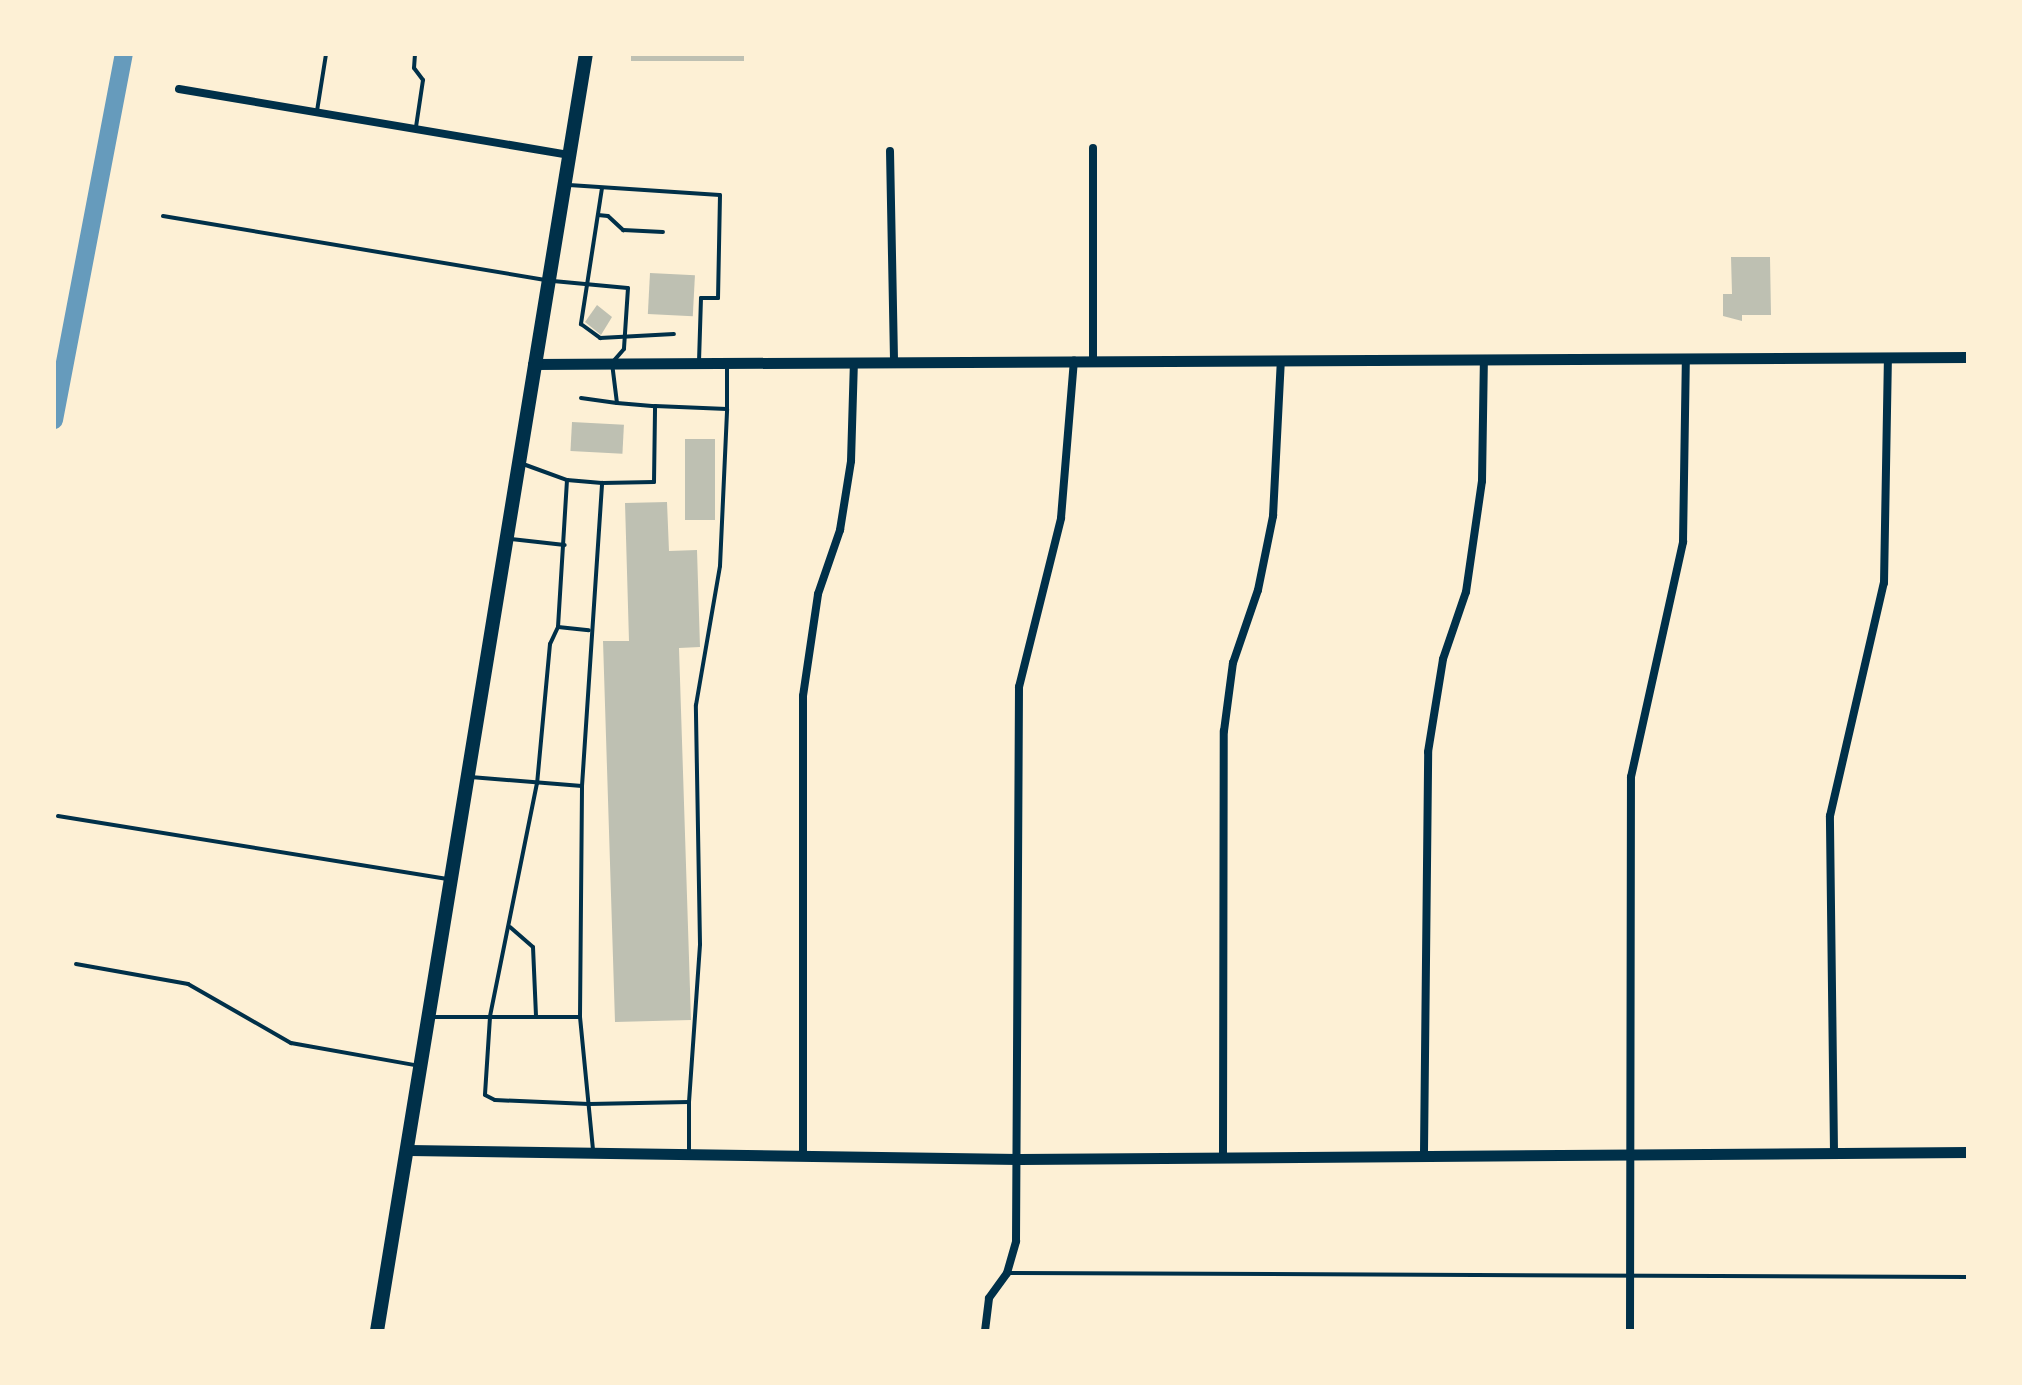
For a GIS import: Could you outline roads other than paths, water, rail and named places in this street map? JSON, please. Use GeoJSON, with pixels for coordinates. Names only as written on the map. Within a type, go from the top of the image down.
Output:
{"type":"FeatureCollection","features":[{"type":"Feature","properties":{"kind":"main road"},"geometry":{"type":"LineString","coordinates":[[377,1331],[586,54]]}},
{"type":"Feature","properties":{"kind":"street"},"geometry":{"type":"LineString","coordinates":[[179,89],[568,155]]}},
{"type":"Feature","properties":{"kind":"street"},"geometry":{"type":"LineString","coordinates":[[1093,148],[1093,361]]}},
{"type":"Feature","properties":{"kind":"street"},"geometry":{"type":"LineString","coordinates":[[890,151],[894,362]]}},
{"type":"Feature","properties":{"kind":"street"},"geometry":{"type":"LineString","coordinates":[[1834,1152],[1830,816],[1884,583],[1888,357]]}},
{"type":"Feature","properties":{"kind":"street"},"geometry":{"type":"LineString","coordinates":[[533,364],[1968,357]]}},
{"type":"Feature","properties":{"kind":"street"},"geometry":{"type":"LineString","coordinates":[[1630,1331],[1631,777],[1683,542],[1686,358]]}},
{"type":"Feature","properties":{"kind":"street"},"geometry":{"type":"LineString","coordinates":[[1424,1152],[1428,752],[1440,673],[1466,592],[1482,481],[1484,359]]}},
{"type":"Feature","properties":{"kind":"street"},"geometry":{"type":"LineString","coordinates":[[1223,1154],[1224,731],[1233,663],[1258,590],[1273,516],[1281,360]]}},
{"type":"Feature","properties":{"kind":"street"},"geometry":{"type":"LineString","coordinates":[[985,1331],[989,1298],[1007,1273],[1016,1241],[1019,1159],[1019,687],[1061,518],[1074,361]]}},
{"type":"Feature","properties":{"kind":"street"},"geometry":{"type":"LineString","coordinates":[[803,1154],[803,696],[818,594],[840,530],[851,461],[854,362]]}},
{"type":"Feature","properties":{"kind":"street"},"geometry":{"type":"LineString","coordinates":[[409,1150],[1019,1159],[1424,1152],[1631,1157],[1968,1152]]}},
{"type":"Feature","properties":{"kind":"lane"},"geometry":{"type":"LineString","coordinates":[[317,113],[326,54]]}},
{"type":"Feature","properties":{"kind":"lane"},"geometry":{"type":"LineString","coordinates":[[415,54],[414,68],[423,80],[415,129]]}},
{"type":"Feature","properties":{"kind":"lane"},"geometry":{"type":"LineString","coordinates":[[563,185],[720,195],[718,298],[701,298],[699,363]]}},
{"type":"Feature","properties":{"kind":"lane"},"geometry":{"type":"LineString","coordinates":[[602,188],[581,324],[600,338],[674,334]]}},
{"type":"Feature","properties":{"kind":"lane"},"geometry":{"type":"LineString","coordinates":[[598,215],[608,216],[623,230],[663,232]]}},
{"type":"Feature","properties":{"kind":"lane"},"geometry":{"type":"LineString","coordinates":[[163,216],[547,280],[628,288],[624,349],[612,363],[617,403]]}},
{"type":"Feature","properties":{"kind":"lane"},"geometry":{"type":"LineString","coordinates":[[689,1153],[689,1102],[700,944],[696,705],[720,566],[727,363]]}},
{"type":"Feature","properties":{"kind":"lane"},"geometry":{"type":"LineString","coordinates":[[581,398],[655,406],[727,409]]}},
{"type":"Feature","properties":{"kind":"lane"},"geometry":{"type":"LineString","coordinates":[[517,462],[567,480],[654,482],[655,406]]}},
{"type":"Feature","properties":{"kind":"lane"},"geometry":{"type":"LineString","coordinates":[[567,480],[558,627],[550,644],[537,783],[490,1017],[485,1095],[495,1100],[589,1104],[689,1102]]}},
{"type":"Feature","properties":{"kind":"lane"},"geometry":{"type":"LineString","coordinates":[[593,1151],[580,1017],[582,786],[589,630],[602,483]]}},
{"type":"Feature","properties":{"kind":"lane"},"geometry":{"type":"LineString","coordinates":[[505,538],[565,545]]}},
{"type":"Feature","properties":{"kind":"lane"},"geometry":{"type":"LineString","coordinates":[[558,627],[589,630]]}},
{"type":"Feature","properties":{"kind":"lane"},"geometry":{"type":"LineString","coordinates":[[468,777],[582,786]]}},
{"type":"Feature","properties":{"kind":"lane"},"geometry":{"type":"LineString","coordinates":[[58,816],[452,879]]}},
{"type":"Feature","properties":{"kind":"lane"},"geometry":{"type":"LineString","coordinates":[[510,927],[533,947],[536,1016]]}},
{"type":"Feature","properties":{"kind":"lane"},"geometry":{"type":"LineString","coordinates":[[76,964],[188,984],[291,1043],[422,1067]]}},
{"type":"Feature","properties":{"kind":"lane"},"geometry":{"type":"LineString","coordinates":[[430,1017],[580,1017]]}},
{"type":"Feature","properties":{"kind":"lane"},"geometry":{"type":"LineString","coordinates":[[1007,1273],[1630,1280],[1968,1277]]}},
{"type":"Feature","properties":{"kind":"waterway"},"geometry":{"type":"LineString","coordinates":[[54,420],[124,54]]}}]}
